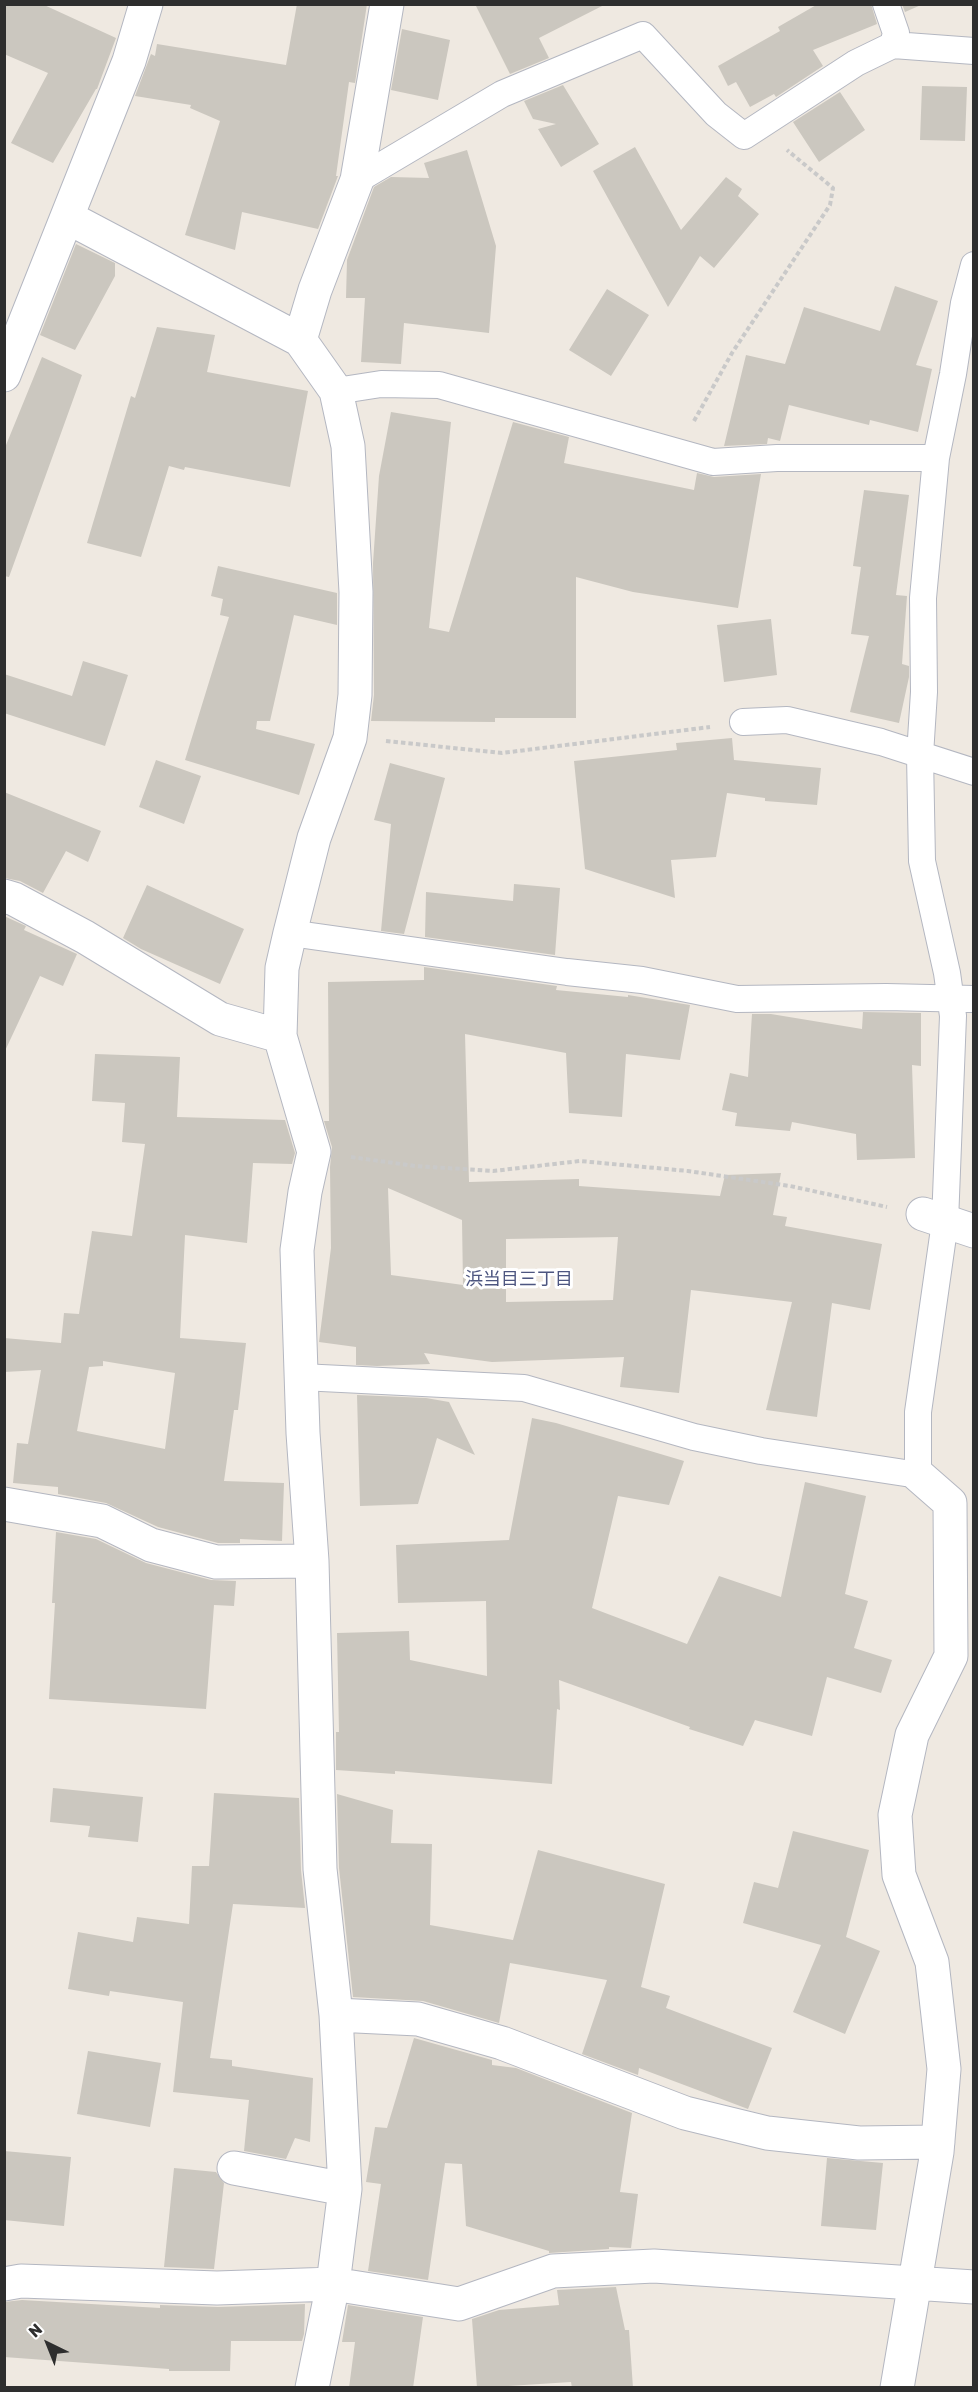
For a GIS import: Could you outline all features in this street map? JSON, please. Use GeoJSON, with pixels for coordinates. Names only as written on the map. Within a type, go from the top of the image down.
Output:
{"type":"FeatureCollection","features":[{"type":"Feature","properties":{"kind":"street"},"geometry":{"type":"LineString","coordinates":[[4,375],[129,62],[146,4]]}},
{"type":"Feature","properties":{"kind":"street"},"geometry":{"type":"LineString","coordinates":[[300,339],[315,290],[357,180],[387,4]]}},
{"type":"Feature","properties":{"kind":"street"},"geometry":{"type":"LineString","coordinates":[[67,217],[300,339],[336,391],[348,446],[356,592],[355,695],[350,738],[314,838],[282,968],[280,1036],[315,1152],[305,1192],[297,1250],[301,1377],[312,1561],[320,1869],[336,2014],[345,2189],[333,2284],[312,2388]]}},
{"type":"Feature","properties":{"kind":"street"},"geometry":{"type":"LineString","coordinates":[[4,896],[14,899],[84,937],[220,1019],[280,1036]]}},
{"type":"Feature","properties":{"kind":"street"},"geometry":{"type":"LineString","coordinates":[[897,2388],[938,2142],[944,2069],[932,1962],[899,1875],[895,1815],[912,1735],[951,1656],[950,1503],[918,1474]]}},
{"type":"Feature","properties":{"kind":"street"},"geometry":{"type":"LineString","coordinates":[[4,1504],[102,1521],[151,1545],[216,1562],[312,1561]]}},
{"type":"Feature","properties":{"kind":"street"},"geometry":{"type":"LineString","coordinates":[[336,2014],[418,2019],[492,2040],[685,2113],[767,2133],[859,2143],[938,2142]]}},
{"type":"Feature","properties":{"kind":"street"},"geometry":{"type":"LineString","coordinates":[[234,2168],[345,2189]]}},
{"type":"Feature","properties":{"kind":"street"},"geometry":{"type":"LineString","coordinates":[[4,2284],[21,2282],[217,2288],[333,2284],[459,2304],[553,2271],[654,2266],[974,2287]]}},
{"type":"Feature","properties":{"kind":"lane"},"geometry":{"type":"LineString","coordinates":[[886,4],[896,33],[893,45]]}},
{"type":"Feature","properties":{"kind":"lane"},"geometry":{"type":"LineString","coordinates":[[357,180],[502,94],[643,35],[716,114],[744,136],[856,63],[893,45],[974,51]]}},
{"type":"Feature","properties":{"kind":"lane"},"geometry":{"type":"LineString","coordinates":[[962,999],[947,973],[922,861],[920,755],[924,692],[922,598],[936,458],[964,303],[974,265]]}},
{"type":"Feature","properties":{"kind":"lane"},"geometry":{"type":"LineString","coordinates":[[336,391],[381,384],[439,386],[713,462],[777,458],[936,458]]}},
{"type":"Feature","properties":{"kind":"lane"},"geometry":{"type":"LineString","coordinates":[[743,722],[788,720],[881,741],[974,772]]}},
{"type":"Feature","properties":{"kind":"lane"},"geometry":{"type":"LineString","coordinates":[[290,933],[642,980],[736,999],[886,997],[962,999]]}},
{"type":"Feature","properties":{"kind":"lane"},"geometry":{"type":"LineString","coordinates":[[301,1377],[524,1388],[694,1437],[761,1451],[918,1474],[918,1412],[947,1222],[953,1016],[962,999]]}},
{"type":"Feature","properties":{"kind":"path"},"geometry":{"type":"LineString","coordinates":[[676,453],[732,353],[830,205],[832,188],[758,126]]}},
{"type":"Feature","properties":{"kind":"path"},"geometry":{"type":"LineString","coordinates":[[350,738],[502,753],[743,722]]}},
{"type":"Feature","properties":{"kind":"path"},"geometry":{"type":"LineString","coordinates":[[315,1152],[415,1166],[493,1171],[580,1161],[688,1171],[790,1186],[947,1222]]}},
{"type":"Feature","properties":{"kind":"building"},"geometry":{"type":"Polygon","coordinates":[[[4,4],[42,4],[116,38],[97,89],[53,163],[11,143],[48,73],[4,54],[4,4]]]}},
{"type":"Feature","properties":{"kind":"building"},"geometry":{"type":"Polygon","coordinates":[[[297,4],[367,4],[355,83],[349,82],[336,176],[338,176],[318,229],[242,212],[235,250],[185,235],[220,121],[190,108],[191,105],[135,96],[151,54],[155,56],[157,44],[286,65],[297,4]]]}},
{"type":"Feature","properties":{"kind":"building"},"geometry":{"type":"Polygon","coordinates":[[[475,4],[606,4],[539,38],[549,58],[510,74],[475,4]]]}},
{"type":"Feature","properties":{"kind":"building"},"geometry":{"type":"Polygon","coordinates":[[[818,4],[871,4],[877,24],[813,50],[823,66],[776,97],[774,94],[750,107],[736,82],[728,86],[718,66],[780,31],[778,27],[818,4]]]}},
{"type":"Feature","properties":{"kind":"building"},"geometry":{"type":"Polygon","coordinates":[[[902,4],[921,4],[921,5],[905,12],[902,4]]]}},
{"type":"Feature","properties":{"kind":"building"},"geometry":{"type":"Polygon","coordinates":[[[402,29],[450,40],[438,100],[391,90],[402,29]]]}},
{"type":"Feature","properties":{"kind":"building"},"geometry":{"type":"Polygon","coordinates":[[[563,85],[599,144],[561,167],[538,129],[556,124],[533,119],[524,101],[563,85]]]}},
{"type":"Feature","properties":{"kind":"building"},"geometry":{"type":"Polygon","coordinates":[[[922,86],[967,87],[965,141],[920,140],[922,86]]]}},
{"type":"Feature","properties":{"kind":"building"},"geometry":{"type":"Polygon","coordinates":[[[840,92],[865,130],[819,162],[793,122],[840,92]]]}},
{"type":"Feature","properties":{"kind":"building"},"geometry":{"type":"Polygon","coordinates":[[[635,147],[681,230],[726,177],[742,189],[738,196],[759,214],[714,268],[700,256],[668,307],[593,171],[635,147]]]}},
{"type":"Feature","properties":{"kind":"building"},"geometry":{"type":"Polygon","coordinates":[[[467,150],[496,246],[489,333],[404,323],[401,364],[361,362],[365,298],[346,298],[347,260],[374,187],[391,177],[429,178],[424,163],[467,150]]]}},
{"type":"Feature","properties":{"kind":"building"},"geometry":{"type":"Polygon","coordinates":[[[76,244],[115,263],[115,276],[75,350],[40,335],[76,244]]]}},
{"type":"Feature","properties":{"kind":"building"},"geometry":{"type":"Polygon","coordinates":[[[895,286],[938,301],[916,365],[932,369],[918,432],[870,420],[869,425],[789,405],[780,441],[768,438],[767,444],[724,446],[746,355],[785,364],[804,307],[880,331],[895,286]]]}},
{"type":"Feature","properties":{"kind":"building"},"geometry":{"type":"Polygon","coordinates":[[[607,289],[649,315],[611,376],[569,350],[607,289]]]}},
{"type":"Feature","properties":{"kind":"building"},"geometry":{"type":"Polygon","coordinates":[[[157,327],[215,335],[207,372],[308,391],[290,487],[169,466],[141,557],[87,543],[131,396],[135,398],[157,327]]]}},
{"type":"Feature","properties":{"kind":"building"},"geometry":{"type":"Polygon","coordinates":[[[42,357],[82,375],[9,577],[4,576],[4,450],[42,357]]]}},
{"type":"Feature","properties":{"kind":"building"},"geometry":{"type":"Polygon","coordinates":[[[391,412],[451,422],[429,628],[449,632],[513,422],[569,437],[564,463],[694,490],[697,473],[714,477],[761,474],[738,608],[633,592],[576,577],[576,718],[495,718],[495,722],[371,721],[374,695],[373,563],[379,476],[391,412]]]}},
{"type":"Feature","properties":{"kind":"building"},"geometry":{"type":"Polygon","coordinates":[[[864,490],[909,495],[896,595],[907,596],[902,664],[909,666],[909,677],[899,723],[850,712],[869,636],[851,634],[861,567],[853,566],[864,490]]]}},
{"type":"Feature","properties":{"kind":"building"},"geometry":{"type":"Polygon","coordinates":[[[218,566],[337,593],[337,625],[294,615],[270,721],[257,721],[256,729],[315,744],[299,795],[185,760],[229,617],[220,615],[223,599],[211,596],[218,566]]]}},
{"type":"Feature","properties":{"kind":"building"},"geometry":{"type":"Polygon","coordinates":[[[771,619],[777,675],[724,682],[717,625],[771,619]]]}},
{"type":"Feature","properties":{"kind":"building"},"geometry":{"type":"Polygon","coordinates":[[[83,661],[128,675],[105,746],[4,713],[4,674],[72,696],[83,661]]]}},
{"type":"Feature","properties":{"kind":"building"},"geometry":{"type":"Polygon","coordinates":[[[732,738],[734,760],[821,768],[817,805],[765,801],[765,798],[727,793],[716,857],[671,860],[675,898],[585,869],[574,761],[677,750],[676,743],[732,738]]]}},
{"type":"Feature","properties":{"kind":"building"},"geometry":{"type":"Polygon","coordinates":[[[156,760],[201,776],[184,824],[139,807],[156,760]]]}},
{"type":"Feature","properties":{"kind":"building"},"geometry":{"type":"Polygon","coordinates":[[[390,763],[445,778],[404,934],[381,931],[391,824],[374,820],[390,763]]]}},
{"type":"Feature","properties":{"kind":"building"},"geometry":{"type":"Polygon","coordinates":[[[4,792],[101,831],[88,862],[66,851],[43,893],[20,881],[4,878],[4,792]]]}},
{"type":"Feature","properties":{"kind":"building"},"geometry":{"type":"Polygon","coordinates":[[[514,884],[560,888],[555,955],[425,937],[426,892],[513,901],[514,884]]]}},
{"type":"Feature","properties":{"kind":"building"},"geometry":{"type":"Polygon","coordinates":[[[147,885],[244,929],[220,984],[141,949],[123,938],[147,885]]]}},
{"type":"Feature","properties":{"kind":"building"},"geometry":{"type":"Polygon","coordinates":[[[4,916],[26,926],[24,930],[77,954],[63,986],[40,976],[4,1053],[4,916]]]}},
{"type":"Feature","properties":{"kind":"building"},"geometry":{"type":"Polygon","coordinates":[[[424,967],[557,986],[556,990],[628,997],[628,995],[690,1005],[680,1060],[626,1054],[622,1117],[569,1113],[566,1053],[465,1034],[469,1182],[579,1179],[579,1186],[720,1196],[725,1175],[781,1173],[773,1215],[787,1217],[785,1226],[882,1244],[870,1310],[832,1303],[817,1417],[766,1410],[792,1302],[691,1290],[679,1393],[620,1387],[624,1357],[492,1362],[424,1353],[430,1364],[356,1365],[356,1347],[319,1342],[331,1248],[330,1167],[332,1147],[324,1121],[329,1121],[328,982],[424,980],[424,967]],[[388,1188],[391,1275],[463,1285],[462,1220],[388,1188]],[[618,1237],[506,1239],[506,1302],[613,1300],[618,1237]]]}},
{"type":"Feature","properties":{"kind":"building"},"geometry":{"type":"Polygon","coordinates":[[[863,1012],[921,1013],[921,1066],[912,1065],[915,1158],[857,1160],[856,1134],[792,1122],[790,1131],[735,1126],[737,1113],[722,1110],[730,1073],[748,1077],[752,1014],[771,1014],[862,1029],[863,1012]]]}},
{"type":"Feature","properties":{"kind":"building"},"geometry":{"type":"Polygon","coordinates":[[[95,1054],[180,1057],[177,1117],[285,1120],[295,1153],[292,1164],[253,1163],[247,1243],[185,1235],[180,1338],[246,1343],[238,1410],[234,1410],[224,1481],[284,1483],[282,1541],[240,1539],[240,1543],[218,1543],[158,1527],[106,1503],[58,1494],[58,1487],[13,1483],[17,1443],[28,1444],[41,1370],[4,1372],[4,1338],[61,1343],[64,1313],[79,1314],[92,1231],[132,1236],[145,1144],[122,1142],[125,1103],[92,1101],[95,1054]],[[103,1361],[103,1366],[89,1367],[77,1431],[165,1449],[175,1373],[103,1361]]]}},
{"type":"Feature","properties":{"kind":"building"},"geometry":{"type":"Polygon","coordinates":[[[357,1395],[426,1398],[449,1402],[475,1455],[437,1438],[418,1504],[360,1506],[357,1395]]]}},
{"type":"Feature","properties":{"kind":"building"},"geometry":{"type":"Polygon","coordinates":[[[532,1418],[684,1461],[669,1505],[618,1496],[592,1608],[687,1644],[719,1576],[781,1597],[805,1482],[866,1496],[845,1594],[868,1601],[854,1648],[892,1660],[881,1693],[827,1677],[812,1736],[755,1720],[743,1746],[689,1729],[690,1727],[559,1680],[560,1710],[557,1709],[552,1784],[395,1771],[395,1774],[336,1770],[336,1732],[339,1732],[337,1633],[409,1631],[410,1660],[487,1676],[486,1601],[398,1603],[396,1545],[509,1540],[532,1418]]]}},
{"type":"Feature","properties":{"kind":"building"},"geometry":{"type":"Polygon","coordinates":[[[56,1532],[96,1539],[146,1563],[211,1580],[236,1581],[234,1606],[214,1605],[206,1709],[49,1699],[55,1603],[52,1603],[56,1532]]]}},
{"type":"Feature","properties":{"kind":"building"},"geometry":{"type":"Polygon","coordinates":[[[53,1788],[143,1797],[138,1842],[88,1837],[90,1826],[50,1822],[53,1788]]]}},
{"type":"Feature","properties":{"kind":"building"},"geometry":{"type":"Polygon","coordinates":[[[214,1793],[299,1798],[301,1870],[305,1908],[233,1904],[210,2058],[232,2060],[232,2066],[313,2078],[310,2142],[295,2138],[286,2159],[244,2151],[249,2100],[173,2092],[183,2002],[110,1991],[109,1996],[68,1989],[78,1932],[133,1942],[137,1917],[189,1924],[192,1866],[209,1866],[214,1793]]]}},
{"type":"Feature","properties":{"kind":"building"},"geometry":{"type":"Polygon","coordinates":[[[337,1794],[393,1810],[391,1843],[432,1844],[430,1925],[513,1940],[538,1850],[665,1884],[641,1987],[670,1996],[666,2008],[772,2048],[748,2109],[639,2068],[638,2075],[582,2054],[607,1980],[510,1963],[499,2023],[423,2001],[353,1997],[339,1868],[337,1794]]]}},
{"type":"Feature","properties":{"kind":"building"},"geometry":{"type":"Polygon","coordinates":[[[793,1831],[869,1850],[846,1937],[880,1951],[845,2034],[793,2012],[821,1945],[743,1923],[754,1882],[778,1888],[793,1831]]]}},
{"type":"Feature","properties":{"kind":"building"},"geometry":{"type":"Polygon","coordinates":[[[414,2038],[492,2060],[492,2065],[516,2068],[632,2113],[620,2192],[638,2194],[631,2248],[609,2247],[609,2249],[549,2253],[549,2251],[466,2226],[462,2164],[445,2163],[428,2280],[368,2271],[381,2184],[366,2182],[375,2127],[387,2128],[414,2038]]]}},
{"type":"Feature","properties":{"kind":"building"},"geometry":{"type":"Polygon","coordinates":[[[88,2051],[161,2063],[150,2127],[77,2114],[88,2051]]]}},
{"type":"Feature","properties":{"kind":"building"},"geometry":{"type":"Polygon","coordinates":[[[4,2151],[71,2157],[64,2226],[4,2220],[4,2151]]]}},
{"type":"Feature","properties":{"kind":"building"},"geometry":{"type":"Polygon","coordinates":[[[827,2158],[883,2163],[876,2230],[821,2226],[827,2158]]]}},
{"type":"Feature","properties":{"kind":"building"},"geometry":{"type":"Polygon","coordinates":[[[174,2168],[216,2172],[224,2183],[214,2269],[164,2267],[174,2168]]]}},
{"type":"Feature","properties":{"kind":"building"},"geometry":{"type":"Polygon","coordinates":[[[616,2287],[625,2330],[629,2330],[633,2388],[572,2388],[571,2382],[477,2388],[472,2319],[499,2310],[559,2305],[557,2290],[616,2287]]]}},
{"type":"Feature","properties":{"kind":"building"},"geometry":{"type":"Polygon","coordinates":[[[22,2300],[160,2308],[160,2305],[218,2307],[305,2304],[304,2334],[302,2341],[231,2341],[230,2371],[169,2371],[169,2369],[4,2357],[4,2302],[22,2300]]]}},
{"type":"Feature","properties":{"kind":"building"},"geometry":{"type":"Polygon","coordinates":[[[348,2305],[423,2317],[413,2388],[349,2388],[355,2342],[342,2342],[348,2305]]]}},
{"type":"Feature","properties":{"kind":"district","name":"浜当目三丁目"},"geometry":{"type":"Point","coordinates":[519,1280]}}]}
